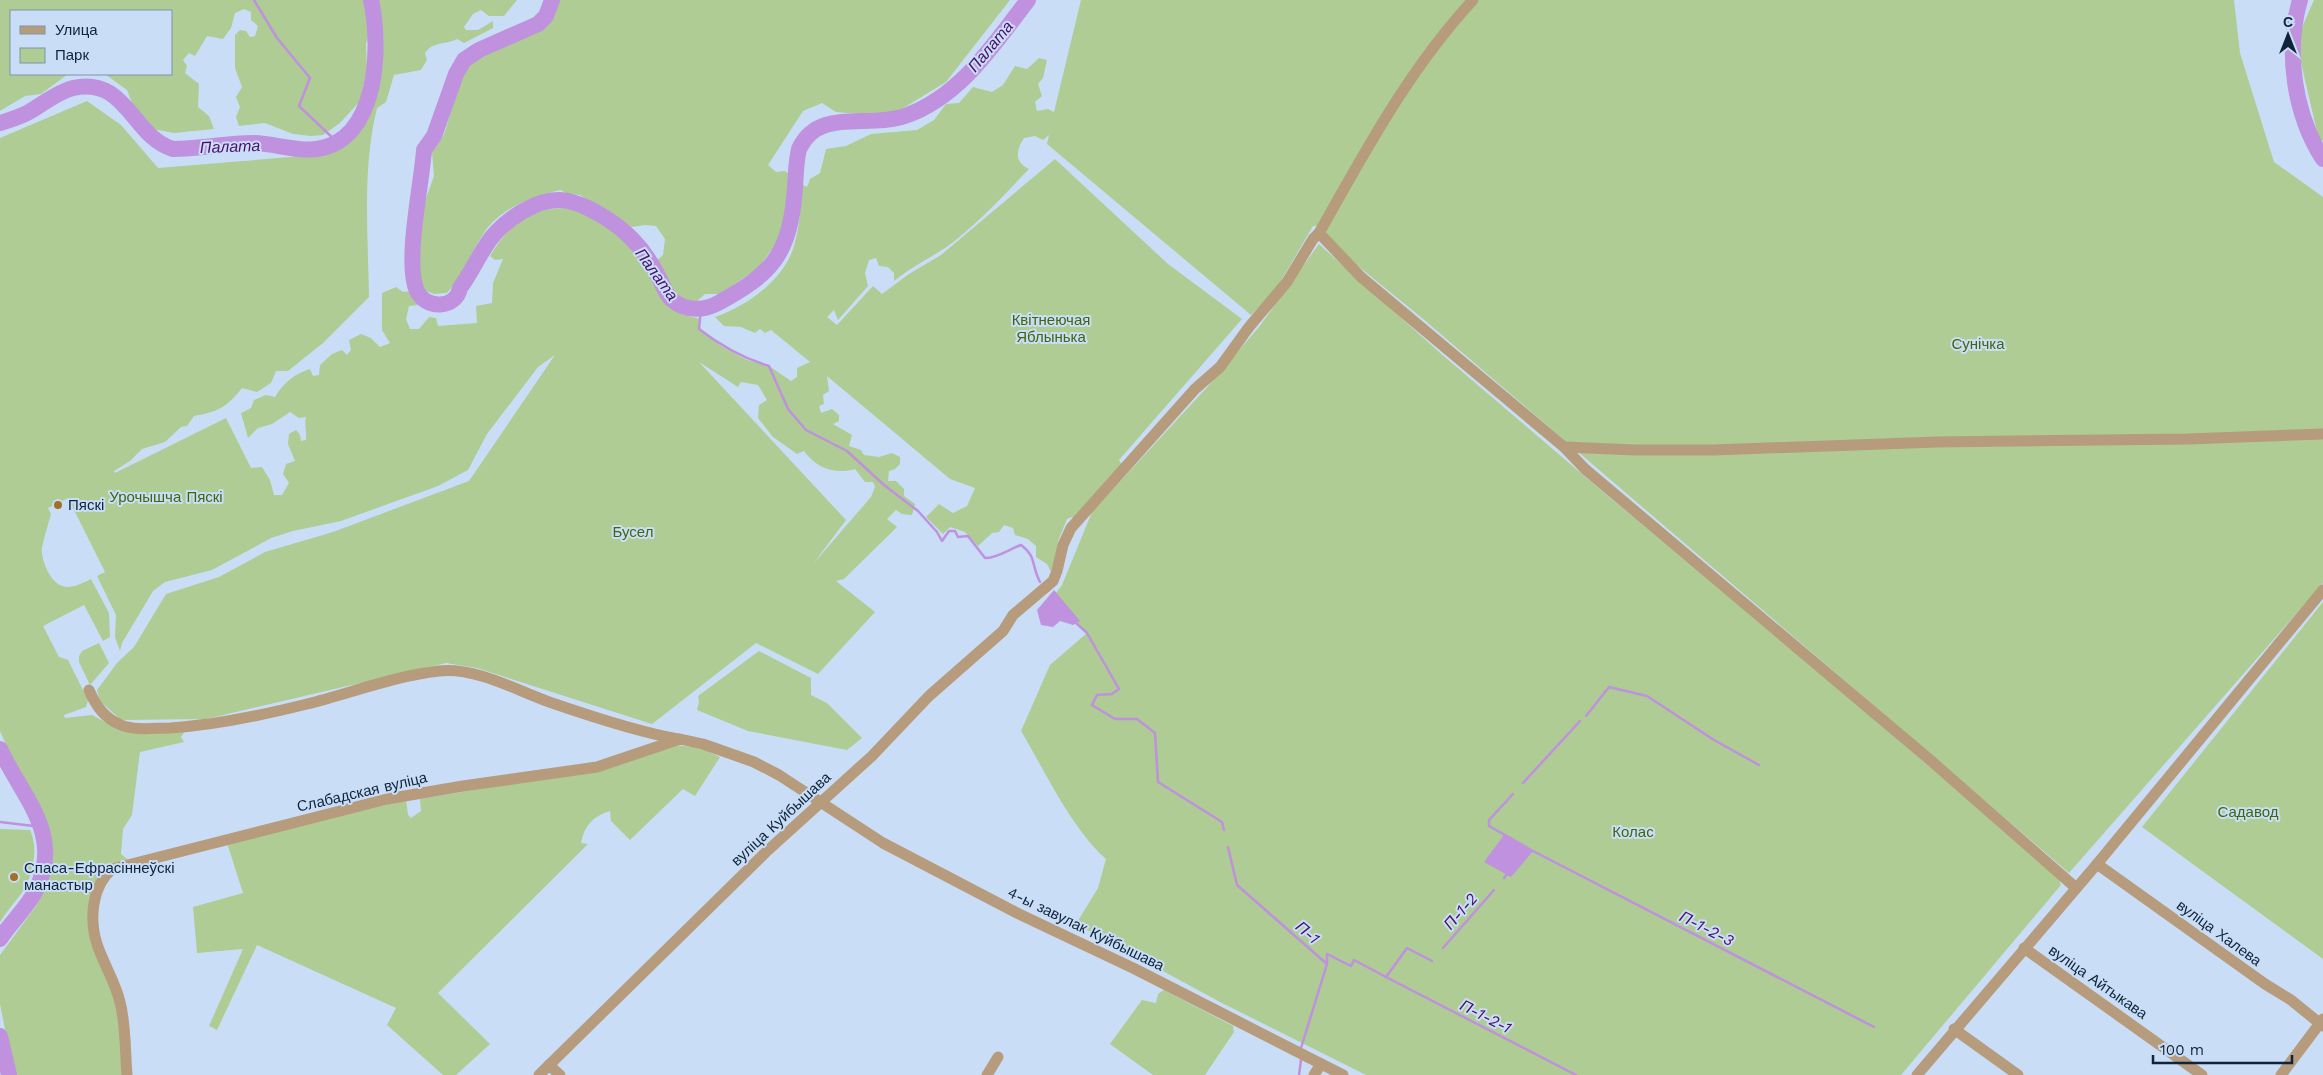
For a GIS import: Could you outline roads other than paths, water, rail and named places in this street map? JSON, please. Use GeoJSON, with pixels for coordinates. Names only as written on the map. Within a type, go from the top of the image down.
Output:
{"type":"FeatureCollection","features":[{"type":"Feature","properties":{"kind":"street","name":"вуліца Куйбышава"},"geometry":{"type":"LineString","coordinates":[[539,1075],[766,852],[872,756],[929,696],[1003,631],[1012,615],[1053,581],[1058,571],[1063,546],[1071,528],[1195,389],[1220,367],[1287,282],[1313,239],[1319,233],[1372,140],[1424,59],[1473,0]]}},
{"type":"Feature","properties":{"kind":"street"},"geometry":{"type":"LineString","coordinates":[[1319,233],[1361,277],[1564,447],[1585,469],[1929,759],[2075,887]]}},
{"type":"Feature","properties":{"kind":"street"},"geometry":{"type":"LineString","coordinates":[[1564,447],[1636,450],[1713,450],[1928,442],[2323,434]]}},
{"type":"Feature","properties":{"kind":"street"},"geometry":{"type":"LineString","coordinates":[[1917,1075],[2075,887],[2097,864],[2323,590]]}},
{"type":"Feature","properties":{"kind":"street"},"geometry":{"type":"LineString","coordinates":[[89,690],[97,708],[122,726],[142,729],[186,727],[308,704],[383,682],[440,671],[456,672],[482,677],[556,704],[664,736],[702,744],[754,762],[779,775],[821,803]]}},
{"type":"Feature","properties":{"kind":"street","name":"Слабадская вуліца"},"geometry":{"type":"LineString","coordinates":[[127,1075],[120,1002],[107,964],[97,944],[93,925],[94,905],[98,887],[103,877],[112,869],[387,799],[597,767],[680,739]]}},
{"type":"Feature","properties":{"kind":"street","name":"4-ы завулак Куйбышава"},"geometry":{"type":"LineString","coordinates":[[821,803],[883,843],[1019,914],[1135,969],[1343,1075]]}},
{"type":"Feature","properties":{"kind":"street","name":"вуліца Халева"},"geometry":{"type":"LineString","coordinates":[[2097,864],[2322,1023]]}},
{"type":"Feature","properties":{"kind":"street","name":"вуліца Айтыкава"},"geometry":{"type":"LineString","coordinates":[[2024,948],[2202,1075]]}},
{"type":"Feature","properties":{"kind":"street"},"geometry":{"type":"LineString","coordinates":[[2281,1075],[2322,1023]]}},
{"type":"Feature","properties":{"kind":"street"},"geometry":{"type":"LineString","coordinates":[[1954,1029],[2018,1075]]}},
{"type":"Feature","properties":{"kind":"street"},"geometry":{"type":"LineString","coordinates":[[986,1075],[998,1056]]}},
{"type":"Feature","properties":{"kind":"street"},"geometry":{"type":"LineString","coordinates":[[1314,1075],[1321,1064]]}},
{"type":"Feature","properties":{"kind":"street"},"geometry":{"type":"LineString","coordinates":[[549,1065],[560,1075]]}},
{"type":"Feature","properties":{"kind":"waterway"},"geometry":{"type":"LineString","coordinates":[[254,0],[277,38],[310,78],[299,106],[337,142]]}},
{"type":"Feature","properties":{"kind":"waterway","name":"Палата"},"geometry":{"type":"LineString","coordinates":[[0,123],[26,114],[67,90],[91,87],[106,91],[118,99],[148,133],[159,142],[173,149],[253,143],[309,150],[317,149],[338,142],[353,128],[364,110],[371,88],[375,65],[376,41],[371,0]]}},
{"type":"Feature","properties":{"kind":"waterway","name":"Палата"},"geometry":{"type":"LineString","coordinates":[[552,0],[546,16],[538,24],[479,50],[464,60],[456,74],[434,136],[424,150],[412,262],[413,278],[417,291],[427,302],[440,304],[453,300],[492,237],[506,223],[523,211],[541,203],[560,200],[579,204],[609,220],[626,233],[646,256],[671,299],[682,306],[695,309],[714,305],[752,283],[774,262],[787,235],[795,192],[799,149],[808,136],[819,128],[831,124],[875,121],[905,116],[943,96],[959,83],[989,51],[1028,0]]}},
{"type":"Feature","properties":{"kind":"waterway","name":"Палата"},"geometry":{"type":"LineString","coordinates":[[2300,0],[2293,40],[2295,82],[2305,122],[2323,159]]}},
{"type":"Feature","properties":{"kind":"waterway"},"geometry":{"type":"LineString","coordinates":[[701,309],[699,329],[732,351],[769,366],[788,409],[806,430],[847,451],[884,485],[918,511],[937,532],[942,541],[949,531],[955,531],[958,537],[968,536],[985,558],[999,555],[1021,545],[1032,557],[1040,582]]}},
{"type":"Feature","properties":{"kind":"waterway"},"geometry":{"type":"LineString","coordinates":[[1075,622],[1087,633],[1119,689],[1112,694],[1097,695],[1092,705],[1115,719],[1137,719],[1155,733],[1158,782],[1222,822],[1224,830]]}},
{"type":"Feature","properties":{"kind":"waterway"},"geometry":{"type":"LineString","coordinates":[[1586,716],[1609,687],[1647,696],[1714,740],[1759,765]]}},
{"type":"Feature","properties":{"kind":"waterway"},"geometry":{"type":"LineString","coordinates":[[1523,783],[1580,721]]}},
{"type":"Feature","properties":{"kind":"waterway","name":"Палата"},"geometry":{"type":"LineString","coordinates":[[0,749],[37,816],[43,833],[45,851],[43,870],[36,890],[0,939]]}},
{"type":"Feature","properties":{"kind":"waterway","name":"П-1-2-3"},"geometry":{"type":"LineString","coordinates":[[1513,794],[1489,820],[1489,826],[1533,851],[1874,1027]]}},
{"type":"Feature","properties":{"kind":"waterway"},"geometry":{"type":"LineString","coordinates":[[0,822],[42,827]]}},
{"type":"Feature","properties":{"kind":"waterway","name":"П-1"},"geometry":{"type":"LineString","coordinates":[[1228,847],[1237,885],[1327,964],[1301,1048]]}},
{"type":"Feature","properties":{"kind":"waterway","name":"П-1-2"},"geometry":{"type":"LineString","coordinates":[[1504,878],[1508,873]]}},
{"type":"Feature","properties":{"kind":"waterway","name":"П-1-2"},"geometry":{"type":"LineString","coordinates":[[1443,948],[1494,890]]}},
{"type":"Feature","properties":{"kind":"waterway","name":"П-1-2"},"geometry":{"type":"LineString","coordinates":[[1327,964],[1327,954],[1351,966],[1354,960],[1386,977],[1407,948],[1432,961]]}},
{"type":"Feature","properties":{"kind":"waterway","name":"П-1-2-1"},"geometry":{"type":"LineString","coordinates":[[1386,977],[1576,1075]]}},
{"type":"Feature","properties":{"kind":"waterway","name":"Палата"},"geometry":{"type":"LineString","coordinates":[[0,1036],[9,1075]]}},
{"type":"Feature","properties":{"kind":"waterway","name":"П-1"},"geometry":{"type":"LineString","coordinates":[[1299,1075],[1301,1060]]}},
{"type":"Feature","properties":{"kind":"place","name":"Пяскі"},"geometry":{"type":"Point","coordinates":[58,505]}},
{"type":"Feature","properties":{"kind":"place","name":"Спаса-Ефрасіннеўскі манастыр"},"geometry":{"type":"Point","coordinates":[14,877]}},
{"type":"Feature","properties":{"kind":"park label","name":"Квітнеючая Яблынька"},"geometry":{"type":"Point","coordinates":[1051,328]}},
{"type":"Feature","properties":{"kind":"park label","name":"Сунічка"},"geometry":{"type":"Point","coordinates":[1978,344]}},
{"type":"Feature","properties":{"kind":"park label","name":"Урочышча Пяскі"},"geometry":{"type":"Point","coordinates":[166,497]}},
{"type":"Feature","properties":{"kind":"park label","name":"Бусел"},"geometry":{"type":"Point","coordinates":[633,532]}},
{"type":"Feature","properties":{"kind":"park label","name":"Садавод"},"geometry":{"type":"Point","coordinates":[2248,812]}},
{"type":"Feature","properties":{"kind":"park label","name":"Колас"},"geometry":{"type":"Point","coordinates":[1633,832]}}]}
